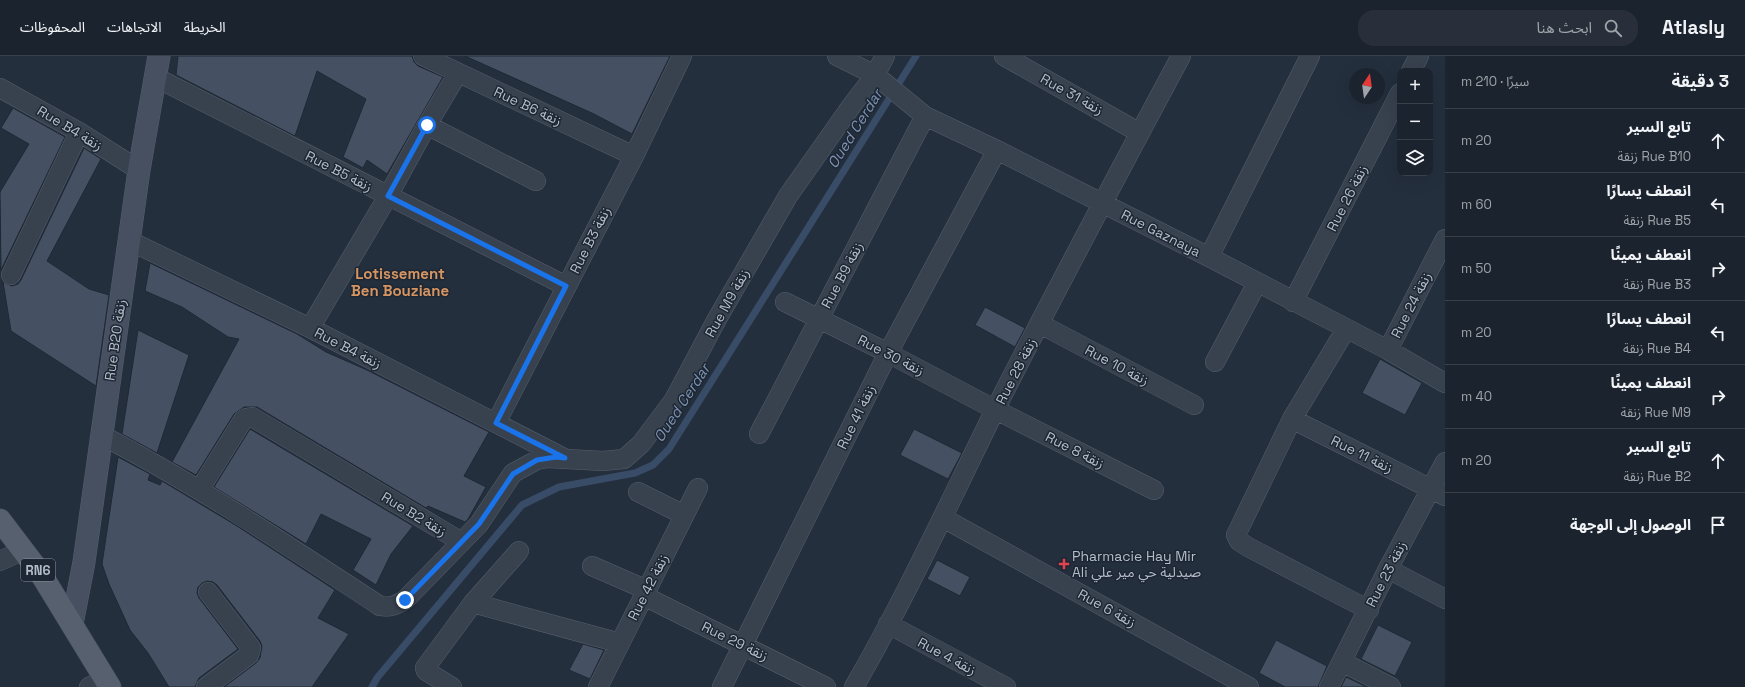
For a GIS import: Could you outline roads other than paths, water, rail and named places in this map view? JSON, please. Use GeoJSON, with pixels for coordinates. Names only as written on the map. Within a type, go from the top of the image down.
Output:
{"type":"FeatureCollection","features":[{"type":"Feature","properties":{"kind":"main road","name":"RN6"},"geometry":{"type":"LineString","coordinates":[[0,520],[41,574],[72,624],[101,684]]}},
{"type":"Feature","properties":{"kind":"street","name":"Rue B20 زنقة"},"geometry":{"type":"LineString","coordinates":[[72,624],[84,562],[139,170],[159,56]]}},
{"type":"Feature","properties":{"kind":"street","name":"Rue B6 زنقة"},"geometry":{"type":"LineString","coordinates":[[423,56],[634,156]]}},
{"type":"Feature","properties":{"kind":"street","name":"Rue B3 زنقة"},"geometry":{"type":"LineString","coordinates":[[496,423],[634,156],[682,56]]}},
{"type":"Feature","properties":{"kind":"street","name":"Rue Gaznaya"},"geometry":{"type":"LineString","coordinates":[[837,56],[878,77],[925,116],[997,150],[1209,257],[1293,302],[1388,350],[1445,383]]}},
{"type":"Feature","properties":{"kind":"street","name":"Rue M9 زنقة"},"geometry":{"type":"LineString","coordinates":[[460,541],[479,524],[513,474],[537,460],[551,458],[603,461],[624,459],[649,436],[674,400],[717,319],[788,196],[852,105],[878,77],[885,56]]}},
{"type":"Feature","properties":{"kind":"street","name":"Rue 31 زنقة"},"geometry":{"type":"LineString","coordinates":[[1004,56],[1140,133]]}},
{"type":"Feature","properties":{"kind":"street","name":"Rue 28 زنقة"},"geometry":{"type":"LineString","coordinates":[[854,687],[943,518],[1040,324],[1181,56]]}},
{"type":"Feature","properties":{"kind":"street"},"geometry":{"type":"LineString","coordinates":[[1209,257],[1310,56]]}},
{"type":"Feature","properties":{"kind":"street"},"geometry":{"type":"LineString","coordinates":[[1413,68],[1419,56]]}},
{"type":"Feature","properties":{"kind":"street"},"geometry":{"type":"LineString","coordinates":[[310,328],[388,196],[427,125],[458,73]]}},
{"type":"Feature","properties":{"kind":"street","name":"Rue B5 زنقة"},"geometry":{"type":"LineString","coordinates":[[155,77],[566,286]]}},
{"type":"Feature","properties":{"kind":"street","name":"Rue B4 زنقة"},"geometry":{"type":"LineString","coordinates":[[0,89],[79,132],[139,170]]}},
{"type":"Feature","properties":{"kind":"street","name":"Rue 26 زنقة"},"geometry":{"type":"LineString","coordinates":[[1293,302],[1397,99]]}},
{"type":"Feature","properties":{"kind":"street","name":"Rue B9 زنقة"},"geometry":{"type":"LineString","coordinates":[[759,434],[925,116]]}},
{"type":"Feature","properties":{"kind":"street"},"geometry":{"type":"LineString","coordinates":[[427,125],[536,181]]}},
{"type":"Feature","properties":{"kind":"street"},"geometry":{"type":"LineString","coordinates":[[11,275],[79,132]]}},
{"type":"Feature","properties":{"kind":"street","name":"Rue 41 زنقة"},"geometry":{"type":"LineString","coordinates":[[722,687],[888,353],[997,150]]}},
{"type":"Feature","properties":{"kind":"street","name":"Rue 24 زنقة"},"geometry":{"type":"LineString","coordinates":[[1388,350],[1445,239]]}},
{"type":"Feature","properties":{"kind":"street","name":"Rue B4 زنقة"},"geometry":{"type":"LineString","coordinates":[[130,241],[310,328],[565,458]]}},
{"type":"Feature","properties":{"kind":"street"},"geometry":{"type":"LineString","coordinates":[[1215,362],[1257,283]]}},
{"type":"Feature","properties":{"kind":"street","name":"Rue 30 زنقة"},"geometry":{"type":"LineString","coordinates":[[785,302],[888,353],[996,410]]}},
{"type":"Feature","properties":{"kind":"street","name":"Rue 10 زنقة"},"geometry":{"type":"LineString","coordinates":[[1040,324],[1194,405]]}},
{"type":"Feature","properties":{"kind":"street"},"geometry":{"type":"LineString","coordinates":[[1346,328],[1292,419],[1236,536],[1239,542],[1369,610]]}},
{"type":"Feature","properties":{"kind":"street","name":"Rue 8 زنقة"},"geometry":{"type":"LineString","coordinates":[[996,410],[1154,490]]}},
{"type":"Feature","properties":{"kind":"street","name":"Rue B2 زنقة"},"geometry":{"type":"LineString","coordinates":[[101,435],[148,459],[200,489],[380,606],[389,608],[405,600],[460,541],[252,417],[243,420],[200,489]]}},
{"type":"Feature","properties":{"kind":"street","name":"Rue 11 زنقة"},"geometry":{"type":"LineString","coordinates":[[1292,419],[1438,492]]}},
{"type":"Feature","properties":{"kind":"street","name":"Rue 23 زنقة"},"geometry":{"type":"LineString","coordinates":[[1329,687],[1369,610],[1388,569],[1438,492],[1445,462]]}},
{"type":"Feature","properties":{"kind":"street","name":"Rue 42 زنقة"},"geometry":{"type":"LineString","coordinates":[[598,687],[698,488]]}},
{"type":"Feature","properties":{"kind":"street"},"geometry":{"type":"LineString","coordinates":[[638,492],[684,515]]}},
{"type":"Feature","properties":{"kind":"street","name":"Rue 6 زنقة"},"geometry":{"type":"LineString","coordinates":[[943,518],[1249,687]]}},
{"type":"Feature","properties":{"kind":"street"},"geometry":{"type":"LineString","coordinates":[[0,561],[24,550]]}},
{"type":"Feature","properties":{"kind":"street"},"geometry":{"type":"LineString","coordinates":[[452,687],[425,670],[473,603],[519,551]]}},
{"type":"Feature","properties":{"kind":"street","name":"Rue 29 زنقة"},"geometry":{"type":"LineString","coordinates":[[592,566],[826,687]]}},
{"type":"Feature","properties":{"kind":"street"},"geometry":{"type":"LineString","coordinates":[[1388,569],[1445,599]]}},
{"type":"Feature","properties":{"kind":"street"},"geometry":{"type":"LineString","coordinates":[[206,687],[249,655],[251,648],[208,592]]}},
{"type":"Feature","properties":{"kind":"street"},"geometry":{"type":"LineString","coordinates":[[473,603],[620,643]]}},
{"type":"Feature","properties":{"kind":"street","name":"Rue 4 زنقة"},"geometry":{"type":"LineString","coordinates":[[888,624],[1006,687]]}},
{"type":"Feature","properties":{"kind":"street"},"geometry":{"type":"LineString","coordinates":[[1342,662],[1391,687]]}},
{"type":"Feature","properties":{"kind":"waterway","name":"Oued Cerdar"},"geometry":{"type":"LineString","coordinates":[[372,687],[377,678],[522,505],[559,487],[635,473],[653,465],[669,449],[916,56]]}},
{"type":"Feature","properties":{"kind":"place","name":"Pharmacie Hay Mir Ali صيدلية حي مير علي"},"geometry":{"type":"Point","coordinates":[1064,564]}},
{"type":"Feature","properties":{"kind":"district","name":"Lotissement Ben Bouziane"},"geometry":{"type":"Point","coordinates":[400,282]}}]}
